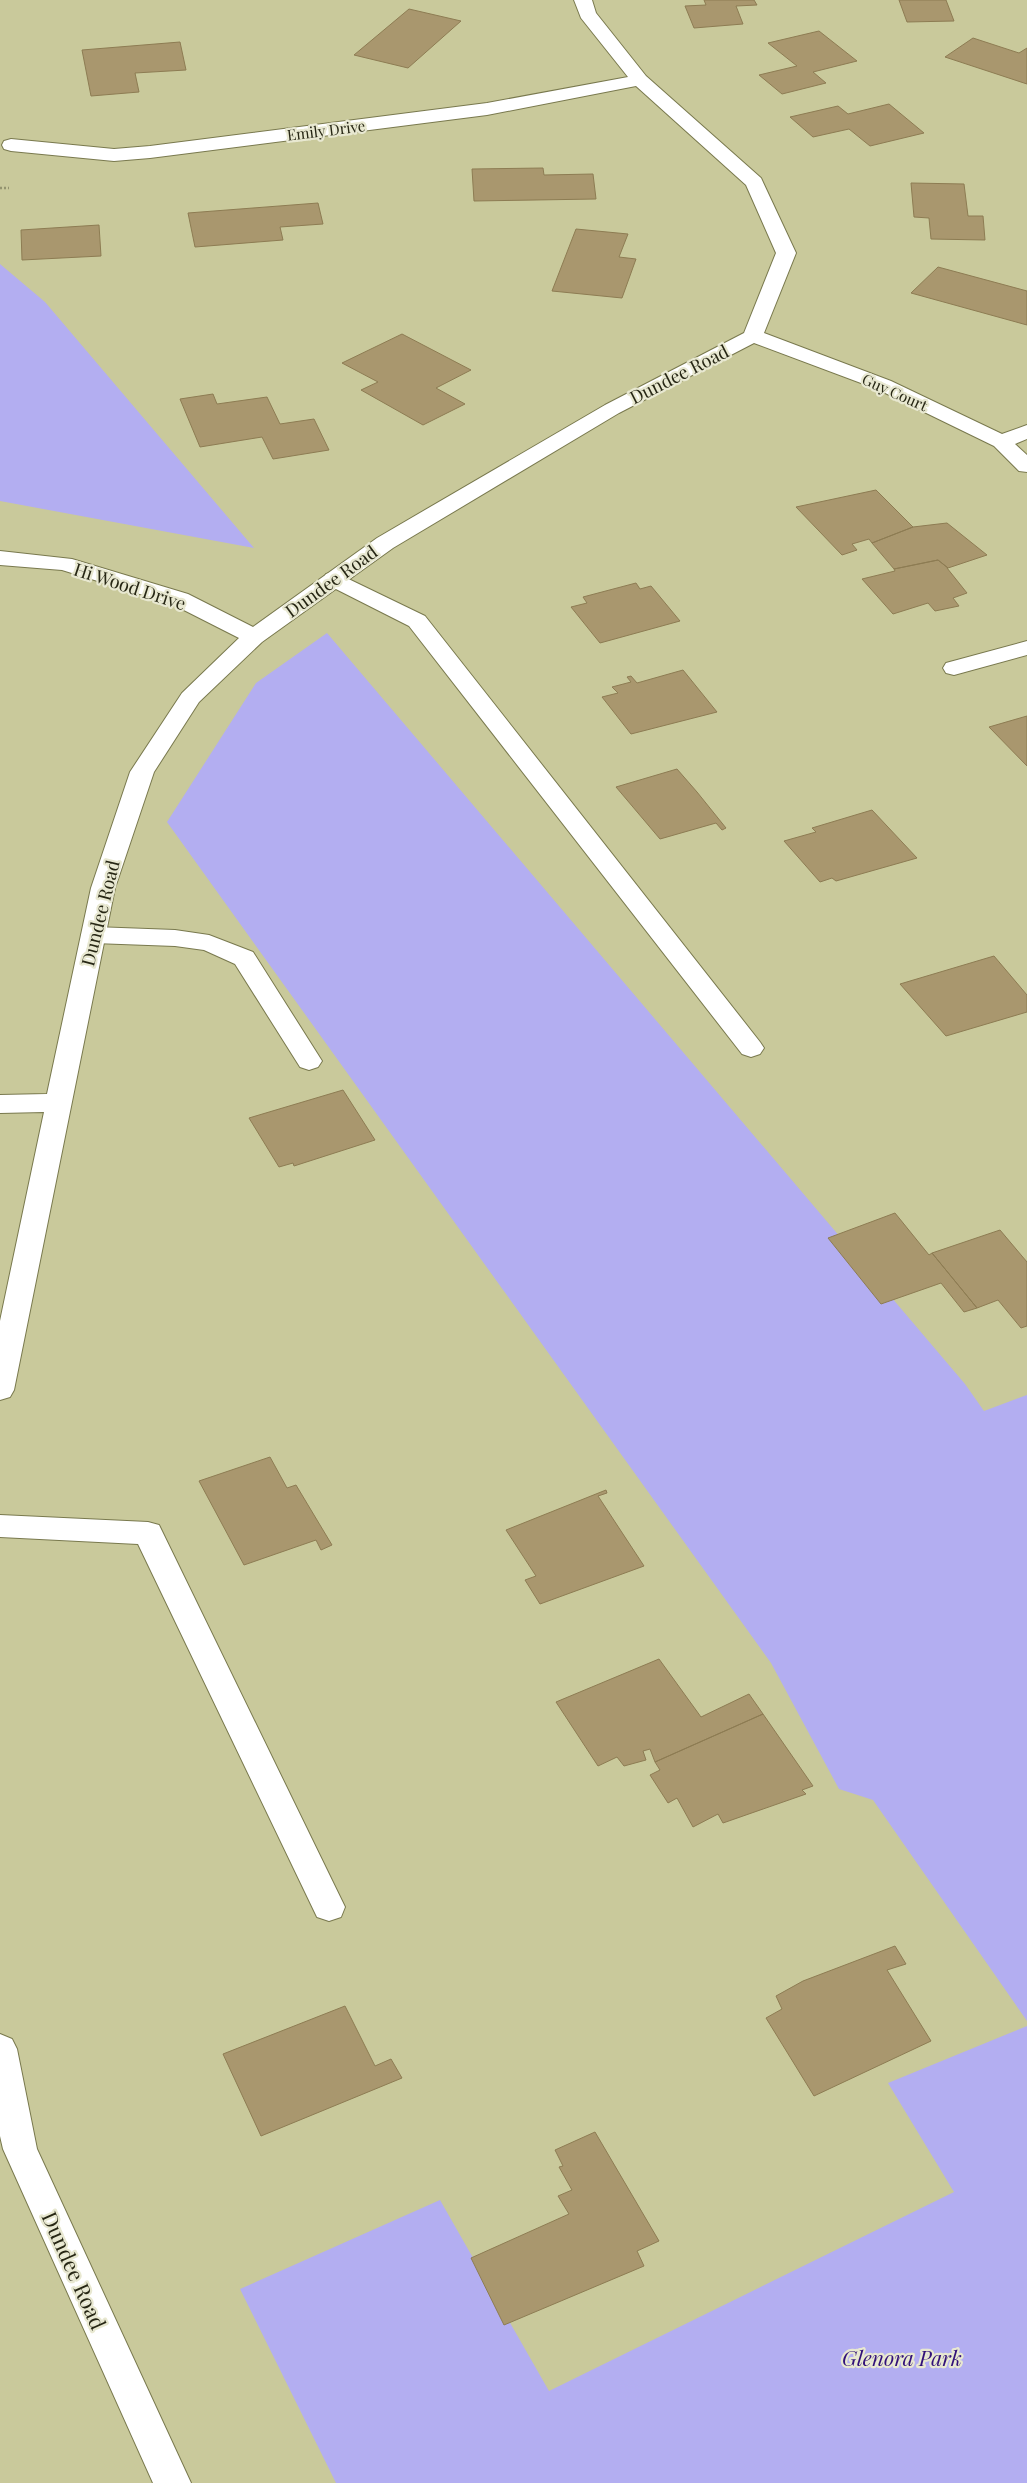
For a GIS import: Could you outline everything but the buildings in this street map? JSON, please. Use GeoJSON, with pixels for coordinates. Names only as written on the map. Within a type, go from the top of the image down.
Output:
{"type":"FeatureCollection","features":[{"type":"Feature","properties":{"kind":"street"},"geometry":{"type":"LineString","coordinates":[[583,0],[587,14],[640,80],[754,182],[786,253],[753,336]]}},
{"type":"Feature","properties":{"kind":"street","name":"Emily Drive"},"geometry":{"type":"LineString","coordinates":[[10,145],[114,155],[150,152],[487,109],[640,80]]}},
{"type":"Feature","properties":{"kind":"street","name":"Guy Court"},"geometry":{"type":"LineString","coordinates":[[753,336],[884,385],[1001,442],[1027,466]]}},
{"type":"Feature","properties":{"kind":"street","name":"Dundee Road"},"geometry":{"type":"LineString","coordinates":[[0,1390],[103,888],[142,772],[190,698],[254,637],[385,543],[612,408],[753,336]]}},
{"type":"Feature","properties":{"kind":"street"},"geometry":{"type":"LineString","coordinates":[[1001,442],[1027,432]]}},
{"type":"Feature","properties":{"kind":"street","name":"Hi Wood Drive"},"geometry":{"type":"LineString","coordinates":[[0,558],[64,564],[180,599],[254,637]]}},
{"type":"Feature","properties":{"kind":"street"},"geometry":{"type":"LineString","coordinates":[[334,579],[417,621],[752,1048]]}},
{"type":"Feature","properties":{"kind":"street"},"geometry":{"type":"LineString","coordinates":[[954,668],[1027,648]]}},
{"type":"Feature","properties":{"kind":"street"},"geometry":{"type":"LineString","coordinates":[[94,935],[175,938],[209,943],[244,958],[309,1061]]}},
{"type":"Feature","properties":{"kind":"street"},"geometry":{"type":"LineString","coordinates":[[0,1104],[58,1104]]}},
{"type":"Feature","properties":{"kind":"street"},"geometry":{"type":"LineString","coordinates":[[0,1526],[148,1533],[329,1907]]}},
{"type":"Feature","properties":{"kind":"street","name":"Dundee Road"},"geometry":{"type":"LineString","coordinates":[[0,2049],[20,2149],[172,2483]]}},
{"type":"Feature","properties":{"kind":"green space"},"geometry":{"type":"Polygon","coordinates":[[[0,264],[45,302],[254,548],[0,501],[0,264]]]}},
{"type":"Feature","properties":{"kind":"green space"},"geometry":{"type":"Polygon","coordinates":[[[327,633],[965,1384],[984,1411],[1027,1395],[1027,2021],[873,1800],[839,1789],[771,1663],[167,822],[256,683],[327,633]]]}},
{"type":"Feature","properties":{"kind":"green space","name":"Glenora Park"},"geometry":{"type":"Polygon","coordinates":[[[1027,2026],[1027,2483],[336,2483],[240,2289],[440,2200],[549,2391],[954,2192],[888,2083],[1027,2026]]]}}]}
